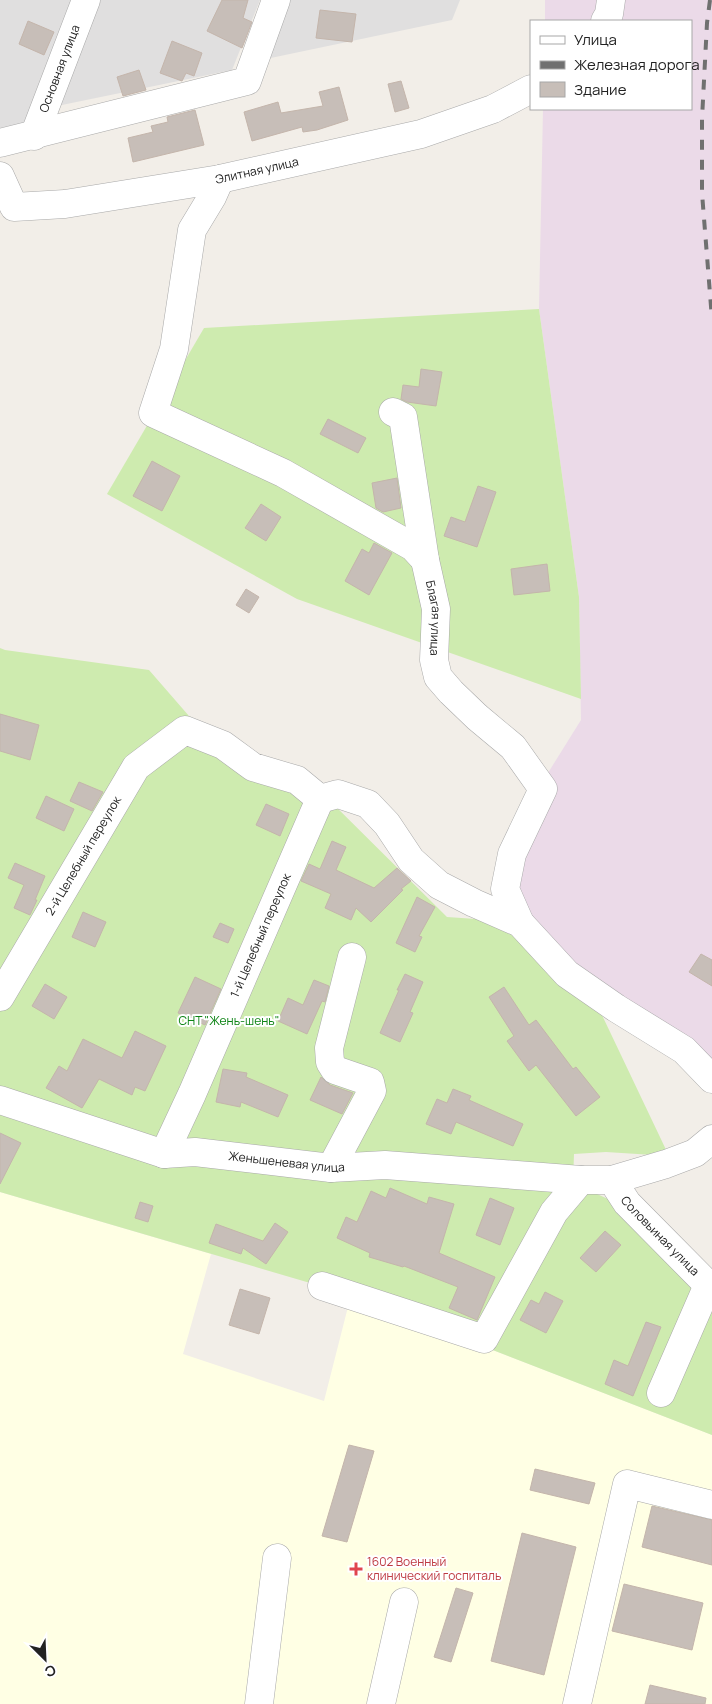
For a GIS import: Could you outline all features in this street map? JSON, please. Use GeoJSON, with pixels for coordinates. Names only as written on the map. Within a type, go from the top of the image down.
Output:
{"type":"FeatureCollection","features":[{"type":"Feature","properties":{"kind":"street","name":"Основная улица"},"geometry":{"type":"LineString","coordinates":[[34,136],[86,0]]}},
{"type":"Feature","properties":{"kind":"street"},"geometry":{"type":"LineString","coordinates":[[0,143],[247,81],[276,0]]}},
{"type":"Feature","properties":{"kind":"street"},"geometry":{"type":"LineString","coordinates":[[606,20],[609,14],[611,0]]}},
{"type":"Feature","properties":{"kind":"street","name":"Элитная улица"},"geometry":{"type":"LineString","coordinates":[[0,176],[14,207],[65,204],[220,179],[421,134],[493,109],[530,90]]}},
{"type":"Feature","properties":{"kind":"street"},"geometry":{"type":"LineString","coordinates":[[220,179],[212,197],[192,230],[174,349],[153,413],[283,473],[413,547],[424,560]]}},
{"type":"Feature","properties":{"kind":"street","name":"Благая улица"},"geometry":{"type":"LineString","coordinates":[[393,412],[403,417],[424,560],[436,609],[434,660],[438,677],[450,692],[513,747],[543,789],[512,854],[505,890],[520,923]]}},
{"type":"Feature","properties":{"kind":"street","name":"2-й Целебный переулок"},"geometry":{"type":"LineString","coordinates":[[0,997],[136,767],[185,730],[223,745],[253,767],[298,780],[320,799]]}},
{"type":"Feature","properties":{"kind":"street"},"geometry":{"type":"LineString","coordinates":[[320,799],[338,794],[368,804],[387,824],[411,860],[438,885],[520,923],[567,974],[616,1008],[684,1050],[712,1078]]}},
{"type":"Feature","properties":{"kind":"street","name":"1-й Целебный переулок"},"geometry":{"type":"LineString","coordinates":[[164,1154],[320,799]]}},
{"type":"Feature","properties":{"kind":"street"},"geometry":{"type":"LineString","coordinates":[[331,1168],[372,1091],[370,1082],[335,1070],[330,1062],[329,1048],[352,957]]}},
{"type":"Feature","properties":{"kind":"street","name":"Женьшеневая улица"},"geometry":{"type":"LineString","coordinates":[[0,1100],[164,1154],[195,1152],[331,1168],[385,1165],[581,1180]]}},
{"type":"Feature","properties":{"kind":"street","name":"Соловьиная улица"},"geometry":{"type":"LineString","coordinates":[[581,1180],[612,1180],[666,1164],[695,1153],[712,1139]]}},
{"type":"Feature","properties":{"kind":"street"},"geometry":{"type":"LineString","coordinates":[[322,1286],[484,1339],[554,1212],[581,1180]]}},
{"type":"Feature","properties":{"kind":"street","name":"Соловьиная улица"},"geometry":{"type":"LineString","coordinates":[[612,1180],[627,1203],[710,1287]]}},
{"type":"Feature","properties":{"kind":"street"},"geometry":{"type":"LineString","coordinates":[[661,1393],[710,1287]]}},
{"type":"Feature","properties":{"kind":"street"},"geometry":{"type":"LineString","coordinates":[[577,1704],[627,1484],[712,1505]]}},
{"type":"Feature","properties":{"kind":"street"},"geometry":{"type":"LineString","coordinates":[[259,1704],[277,1558]]}},
{"type":"Feature","properties":{"kind":"street"},"geometry":{"type":"LineString","coordinates":[[381,1704],[404,1602]]}},
{"type":"Feature","properties":{"kind":"shaded area"},"geometry":{"type":"Polygon","coordinates":[[[0,0],[71,0],[30,125],[0,128],[0,0]]]}},
{"type":"Feature","properties":{"kind":"shaded area"},"geometry":{"type":"Polygon","coordinates":[[[87,0],[260,0],[232,70],[57,106],[87,0]]]}},
{"type":"Feature","properties":{"kind":"shaded area"},"geometry":{"type":"Polygon","coordinates":[[[276,0],[460,0],[452,20],[252,62],[276,0]]]}},
{"type":"Feature","properties":{"kind":"shaded area"},"geometry":{"type":"Polygon","coordinates":[[[545,0],[712,0],[712,1063],[511,919],[528,805],[581,720],[579,597],[539,309],[543,110],[692,110],[692,20],[545,20],[545,0]]]}},
{"type":"Feature","properties":{"kind":"shaded area","name":"1602 Военный клинический госпиталь"},"geometry":{"type":"Polygon","coordinates":[[[0,1192],[211,1254],[183,1354],[324,1401],[351,1295],[712,1435],[712,1704],[0,1704],[0,1192]]]}},
{"type":"Feature","properties":{"kind":"green space"},"geometry":{"type":"Polygon","coordinates":[[[539,309],[579,597],[581,699],[297,599],[107,494],[204,328],[539,309]]]}},
{"type":"Feature","properties":{"kind":"green space","name":"СНТ \"Жень-шень\""},"geometry":{"type":"Polygon","coordinates":[[[0,648],[149,670],[189,716],[315,786],[447,917],[505,921],[601,1013],[669,1156],[606,1152],[574,1154],[573,1183],[608,1199],[712,1292],[712,1435],[351,1295],[0,1192],[0,648]]]}},
{"type":"Feature","properties":{"kind":"building"},"geometry":{"type":"Polygon","coordinates":[[[222,0],[248,0],[243,18],[252,22],[242,48],[207,31],[222,0]]]}},
{"type":"Feature","properties":{"kind":"building"},"geometry":{"type":"Polygon","coordinates":[[[320,10],[356,14],[352,42],[316,38],[320,10]]]}},
{"type":"Feature","properties":{"kind":"building"},"geometry":{"type":"Polygon","coordinates":[[[28,21],[54,32],[44,55],[19,44],[28,21]]]}},
{"type":"Feature","properties":{"kind":"building"},"geometry":{"type":"Polygon","coordinates":[[[172,41],[202,53],[194,76],[186,73],[182,81],[160,73],[172,41]]]}},
{"type":"Feature","properties":{"kind":"building"},"geometry":{"type":"Polygon","coordinates":[[[139,70],[146,90],[123,96],[117,77],[139,70]]]}},
{"type":"Feature","properties":{"kind":"building"},"geometry":{"type":"Polygon","coordinates":[[[401,81],[409,108],[395,112],[388,84],[401,81]]]}},
{"type":"Feature","properties":{"kind":"building"},"geometry":{"type":"Polygon","coordinates":[[[339,87],[348,120],[317,130],[303,132],[302,127],[252,141],[244,112],[278,102],[281,113],[323,106],[319,92],[339,87]]]}},
{"type":"Feature","properties":{"kind":"building"},"geometry":{"type":"Polygon","coordinates":[[[195,110],[204,145],[133,162],[128,138],[153,132],[151,126],[168,122],[167,117],[195,110]]]}},
{"type":"Feature","properties":{"kind":"building"},"geometry":{"type":"Polygon","coordinates":[[[421,369],[442,372],[436,406],[407,402],[401,399],[403,385],[419,387],[421,369]]]}},
{"type":"Feature","properties":{"kind":"building"},"geometry":{"type":"Polygon","coordinates":[[[328,419],[366,438],[358,453],[320,434],[328,419]]]}},
{"type":"Feature","properties":{"kind":"building"},"geometry":{"type":"Polygon","coordinates":[[[152,461],[180,476],[162,511],[133,496],[152,461]]]}},
{"type":"Feature","properties":{"kind":"building"},"geometry":{"type":"Polygon","coordinates":[[[397,478],[401,508],[383,512],[376,508],[372,483],[397,478]]]}},
{"type":"Feature","properties":{"kind":"building"},"geometry":{"type":"Polygon","coordinates":[[[478,486],[496,492],[477,547],[444,536],[451,517],[465,522],[478,486]]]}},
{"type":"Feature","properties":{"kind":"building"},"geometry":{"type":"Polygon","coordinates":[[[261,504],[281,517],[266,541],[245,528],[261,504]]]}},
{"type":"Feature","properties":{"kind":"building"},"geometry":{"type":"Polygon","coordinates":[[[374,543],[392,553],[369,595],[345,581],[362,549],[369,553],[374,543]]]}},
{"type":"Feature","properties":{"kind":"building"},"geometry":{"type":"Polygon","coordinates":[[[547,564],[550,591],[514,595],[511,569],[547,564]]]}},
{"type":"Feature","properties":{"kind":"building"},"geometry":{"type":"Polygon","coordinates":[[[246,589],[259,597],[249,613],[236,605],[246,589]]]}},
{"type":"Feature","properties":{"kind":"building"},"geometry":{"type":"Polygon","coordinates":[[[0,714],[39,725],[30,760],[0,751],[0,714]]]}},
{"type":"Feature","properties":{"kind":"building"},"geometry":{"type":"Polygon","coordinates":[[[79,782],[103,792],[92,811],[70,801],[79,782]]]}},
{"type":"Feature","properties":{"kind":"building"},"geometry":{"type":"Polygon","coordinates":[[[46,796],[74,809],[64,831],[36,818],[46,796]]]}},
{"type":"Feature","properties":{"kind":"building"},"geometry":{"type":"Polygon","coordinates":[[[266,804],[289,814],[280,836],[256,825],[266,804]]]}},
{"type":"Feature","properties":{"kind":"building"},"geometry":{"type":"Polygon","coordinates":[[[332,841],[346,847],[336,870],[374,888],[397,868],[411,881],[401,889],[403,890],[371,922],[356,908],[351,920],[325,908],[331,894],[301,881],[309,864],[320,869],[332,841]]]}},
{"type":"Feature","properties":{"kind":"building"},"geometry":{"type":"Polygon","coordinates":[[[15,863],[45,876],[30,915],[14,908],[24,885],[8,878],[15,863]]]}},
{"type":"Feature","properties":{"kind":"building"},"geometry":{"type":"Polygon","coordinates":[[[417,897],[435,907],[419,936],[422,937],[415,952],[396,943],[417,897]]]}},
{"type":"Feature","properties":{"kind":"building"},"geometry":{"type":"Polygon","coordinates":[[[83,912],[106,922],[95,947],[72,937],[83,912]]]}},
{"type":"Feature","properties":{"kind":"building"},"geometry":{"type":"Polygon","coordinates":[[[220,923],[234,929],[228,943],[213,937],[220,923]]]}},
{"type":"Feature","properties":{"kind":"building"},"geometry":{"type":"Polygon","coordinates":[[[701,954],[712,960],[712,986],[689,972],[701,954]]]}},
{"type":"Feature","properties":{"kind":"building"},"geometry":{"type":"Polygon","coordinates":[[[405,974],[423,982],[410,1012],[413,1013],[400,1042],[380,1033],[405,974]]]}},
{"type":"Feature","properties":{"kind":"building"},"geometry":{"type":"Polygon","coordinates":[[[195,977],[221,989],[205,1025],[178,1013],[195,977]]]}},
{"type":"Feature","properties":{"kind":"building"},"geometry":{"type":"Polygon","coordinates":[[[314,980],[329,986],[325,1002],[322,1001],[307,1034],[278,1021],[288,998],[303,1005],[314,980]]]}},
{"type":"Feature","properties":{"kind":"building"},"geometry":{"type":"Polygon","coordinates":[[[45,984],[67,997],[54,1019],[32,1006],[45,984]]]}},
{"type":"Feature","properties":{"kind":"building"},"geometry":{"type":"Polygon","coordinates":[[[504,987],[529,1025],[536,1020],[573,1069],[576,1067],[600,1097],[576,1116],[536,1065],[529,1071],[507,1041],[514,1036],[489,997],[504,987]]]}},
{"type":"Feature","properties":{"kind":"building"},"geometry":{"type":"Polygon","coordinates":[[[135,1031],[166,1046],[145,1091],[135,1087],[132,1095],[99,1079],[82,1108],[46,1088],[59,1066],[67,1071],[83,1039],[122,1058],[135,1031]]]}},
{"type":"Feature","properties":{"kind":"building"},"geometry":{"type":"Polygon","coordinates":[[[223,1069],[247,1073],[246,1077],[288,1095],[278,1117],[241,1102],[240,1107],[216,1102],[223,1069]]]}},
{"type":"Feature","properties":{"kind":"building"},"geometry":{"type":"Polygon","coordinates":[[[321,1077],[330,1085],[353,1093],[342,1114],[310,1100],[321,1077]]]}},
{"type":"Feature","properties":{"kind":"building"},"geometry":{"type":"Polygon","coordinates":[[[453,1089],[471,1096],[469,1100],[523,1124],[513,1146],[456,1122],[451,1134],[426,1124],[437,1099],[447,1103],[453,1089]]]}},
{"type":"Feature","properties":{"kind":"building"},"geometry":{"type":"Polygon","coordinates":[[[0,1133],[21,1143],[0,1184],[0,1133]]]}},
{"type":"Feature","properties":{"kind":"building"},"geometry":{"type":"Polygon","coordinates":[[[390,1188],[427,1204],[429,1197],[454,1204],[439,1253],[495,1277],[477,1320],[449,1308],[458,1287],[404,1266],[369,1257],[370,1253],[337,1238],[346,1217],[357,1222],[371,1191],[386,1198],[390,1188]]]}},
{"type":"Feature","properties":{"kind":"building"},"geometry":{"type":"Polygon","coordinates":[[[490,1198],[514,1208],[500,1245],[476,1235],[490,1198]]]}},
{"type":"Feature","properties":{"kind":"building"},"geometry":{"type":"Polygon","coordinates":[[[140,1202],[153,1206],[148,1222],[135,1218],[140,1202]]]}},
{"type":"Feature","properties":{"kind":"building"},"geometry":{"type":"Polygon","coordinates":[[[275,1223],[288,1232],[266,1264],[243,1248],[241,1254],[209,1243],[216,1224],[263,1241],[275,1223]]]}},
{"type":"Feature","properties":{"kind":"building"},"geometry":{"type":"Polygon","coordinates":[[[605,1231],[621,1245],[596,1272],[580,1258],[605,1231]]]}},
{"type":"Feature","properties":{"kind":"building"},"geometry":{"type":"Polygon","coordinates":[[[240,1289],[270,1298],[259,1334],[229,1325],[240,1289]]]}},
{"type":"Feature","properties":{"kind":"building"},"geometry":{"type":"Polygon","coordinates":[[[545,1292],[563,1301],[546,1333],[520,1320],[531,1300],[539,1304],[545,1292]]]}},
{"type":"Feature","properties":{"kind":"building"},"geometry":{"type":"Polygon","coordinates":[[[646,1322],[661,1327],[633,1396],[605,1384],[614,1360],[628,1366],[646,1322]]]}},
{"type":"Feature","properties":{"kind":"building"},"geometry":{"type":"Polygon","coordinates":[[[349,1445],[374,1451],[347,1542],[322,1536],[349,1445]]]}},
{"type":"Feature","properties":{"kind":"building"},"geometry":{"type":"Polygon","coordinates":[[[535,1469],[595,1483],[589,1504],[530,1490],[535,1469]]]}},
{"type":"Feature","properties":{"kind":"building"},"geometry":{"type":"Polygon","coordinates":[[[652,1506],[712,1520],[712,1565],[642,1547],[652,1506]]]}},
{"type":"Feature","properties":{"kind":"building"},"geometry":{"type":"Polygon","coordinates":[[[522,1533],[576,1547],[544,1675],[491,1661],[522,1533]]]}},
{"type":"Feature","properties":{"kind":"building"},"geometry":{"type":"Polygon","coordinates":[[[624,1584],[703,1603],[692,1650],[612,1631],[624,1584]]]}},
{"type":"Feature","properties":{"kind":"building"},"geometry":{"type":"Polygon","coordinates":[[[456,1588],[473,1593],[451,1662],[434,1657],[456,1588]]]}},
{"type":"Feature","properties":{"kind":"building"},"geometry":{"type":"Polygon","coordinates":[[[650,1685],[706,1698],[705,1704],[645,1704],[650,1685]]]}},
{"type":"Feature","properties":{"kind":"railway"},"geometry":{"type":"LineString","coordinates":[[710,0],[702,119],[702,193],[712,319]]}},
{"type":"Feature","properties":{"kind":"place","name":"1602 Военный клинический госпиталь"},"geometry":{"type":"Point","coordinates":[356,1569]}}]}
